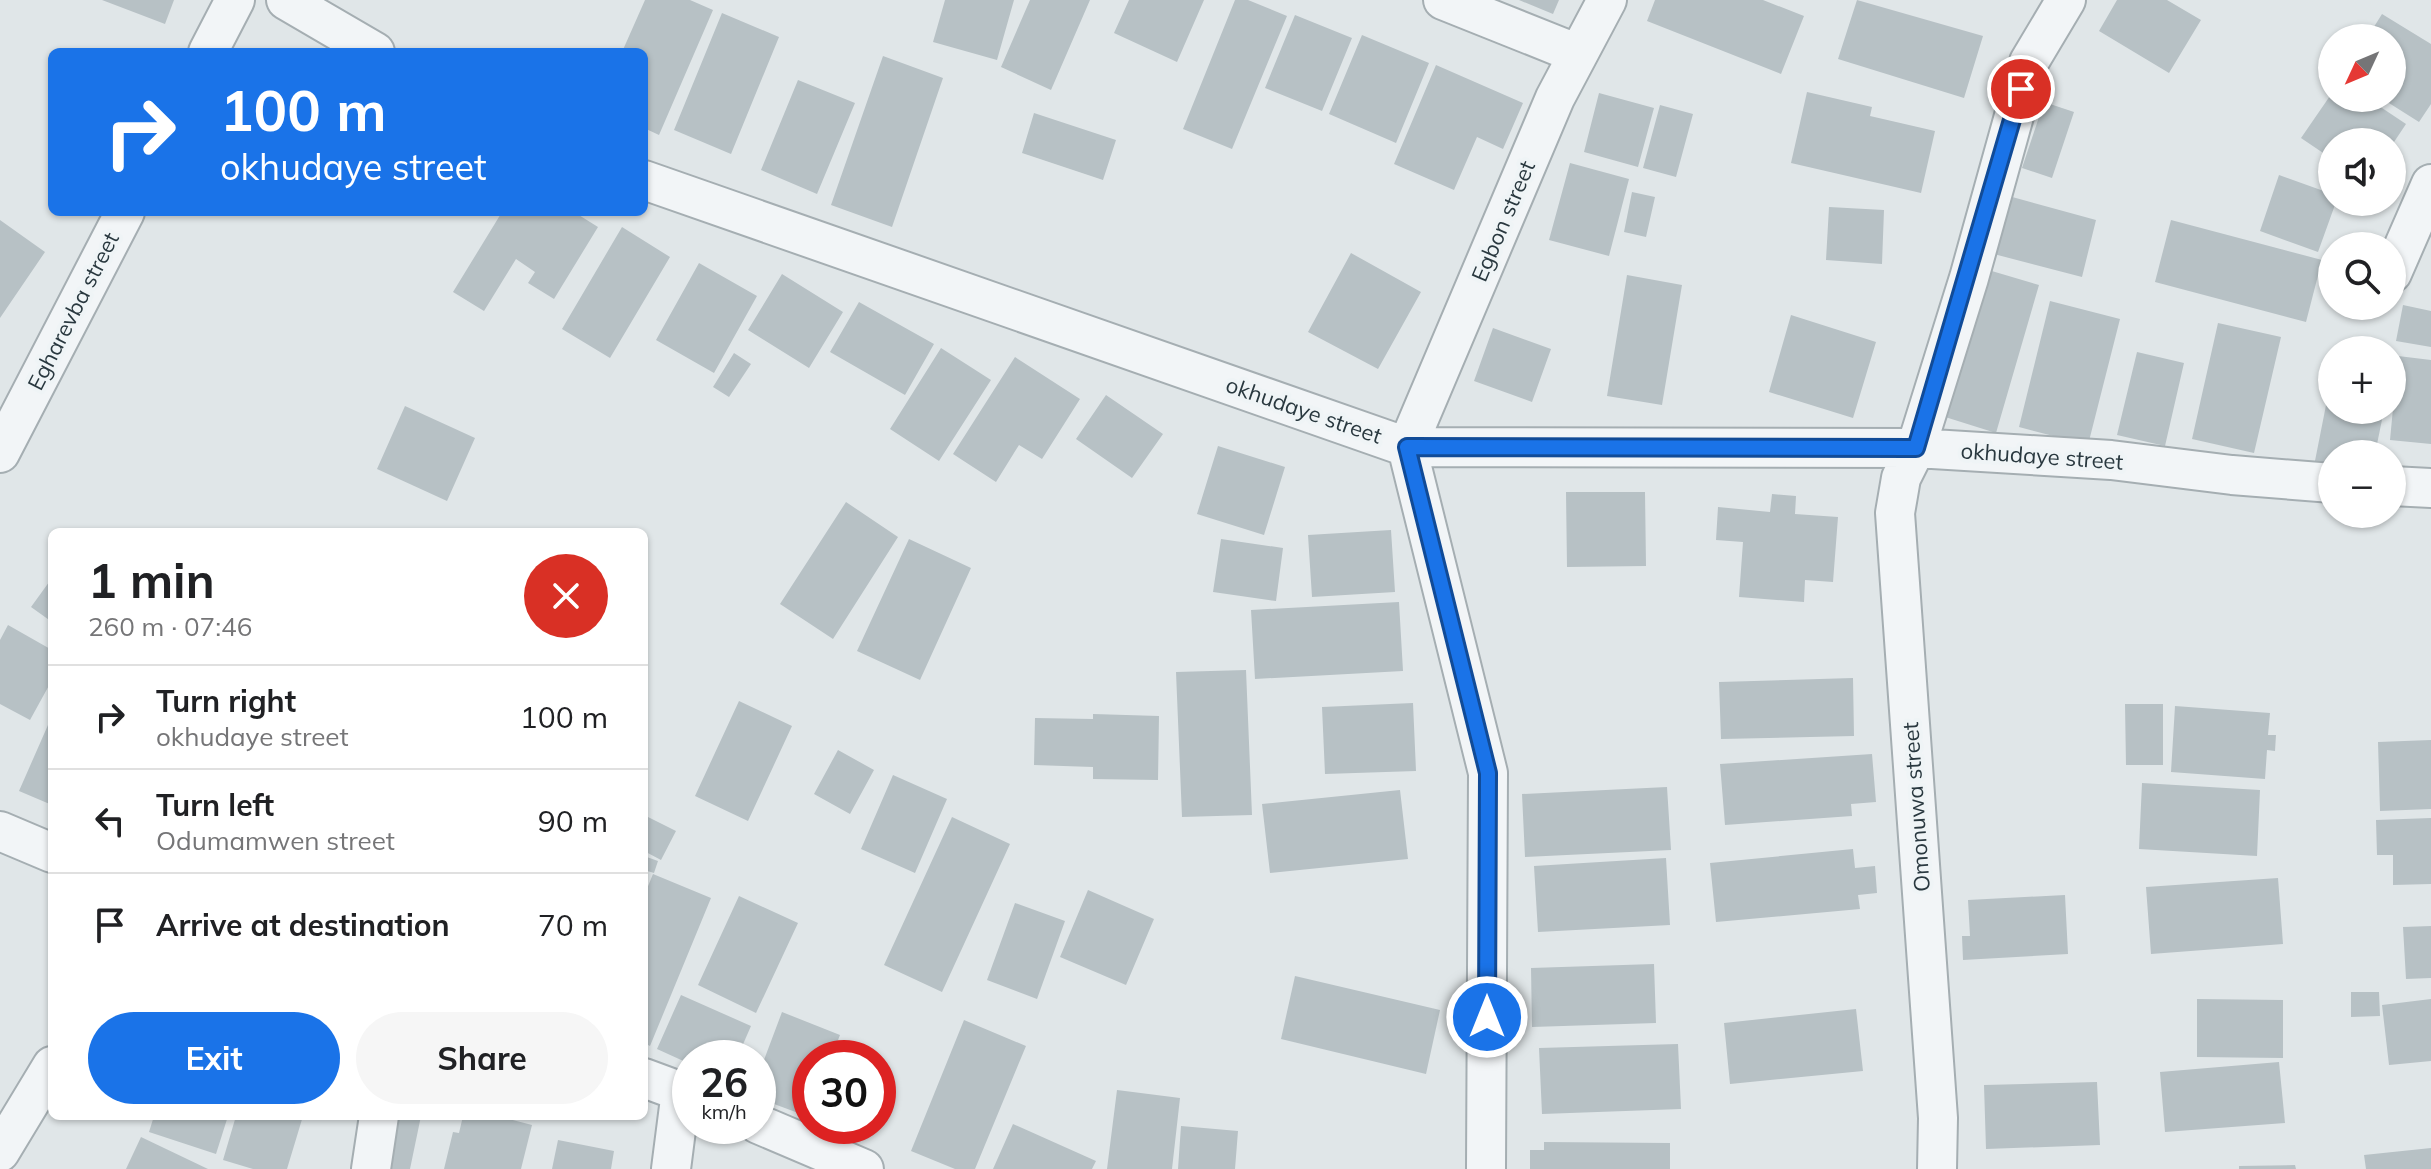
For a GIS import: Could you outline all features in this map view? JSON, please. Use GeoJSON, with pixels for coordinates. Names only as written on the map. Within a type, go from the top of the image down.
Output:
{"type":"FeatureCollection","features":[{"type":"Feature","properties":{"kind":"street"},"geometry":{"type":"LineString","coordinates":[[210,48],[235,0]]}},
{"type":"Feature","properties":{"kind":"street"},"geometry":{"type":"LineString","coordinates":[[286,0],[368,48]]}},
{"type":"Feature","properties":{"kind":"street"},"geometry":{"type":"LineString","coordinates":[[1443,0],[1578,54]]}},
{"type":"Feature","properties":{"kind":"street","name":"Egbon street"},"geometry":{"type":"LineString","coordinates":[[1407,447],[1555,98],[1607,0]]}},
{"type":"Feature","properties":{"kind":"street","name":"Omonuwa street"},"geometry":{"type":"LineString","coordinates":[[1937,1169],[1938,1118],[1895,513],[1901,478],[1916,448],[2029,62],[2066,0]]}},
{"type":"Feature","properties":{"kind":"street","name":"okhudaye street"},"geometry":{"type":"LineString","coordinates":[[648,181],[1407,447],[1916,448],[2111,460],[2318,482]]}},
{"type":"Feature","properties":{"kind":"street"},"geometry":{"type":"LineString","coordinates":[[2406,241],[2431,184]]}},
{"type":"Feature","properties":{"kind":"street","name":"Egharevba street"},"geometry":{"type":"LineString","coordinates":[[0,453],[123,216]]}},
{"type":"Feature","properties":{"kind":"street"},"geometry":{"type":"LineString","coordinates":[[1407,447],[1488,773],[1486,1169]]}},
{"type":"Feature","properties":{"kind":"street"},"geometry":{"type":"LineString","coordinates":[[2406,487],[2431,488]]}},
{"type":"Feature","properties":{"kind":"street"},"geometry":{"type":"LineString","coordinates":[[0,831],[48,851]]}},
{"type":"Feature","properties":{"kind":"street"},"geometry":{"type":"LineString","coordinates":[[0,1152],[48,1073]]}},
{"type":"Feature","properties":{"kind":"street"},"geometry":{"type":"LineString","coordinates":[[648,1079],[672,1088]]}},
{"type":"Feature","properties":{"kind":"street"},"geometry":{"type":"LineString","coordinates":[[371,1169],[378,1120]]}},
{"type":"Feature","properties":{"kind":"street"},"geometry":{"type":"LineString","coordinates":[[776,1132],[864,1169]]}},
{"type":"Feature","properties":{"kind":"street"},"geometry":{"type":"LineString","coordinates":[[671,1169],[676,1144]]}},
{"type":"Feature","properties":{"kind":"building"},"geometry":{"type":"Polygon","coordinates":[[[102,0],[174,0],[165,24],[102,0]]]}},
{"type":"Feature","properties":{"kind":"building"},"geometry":{"type":"Polygon","coordinates":[[[645,0],[690,0],[713,10],[659,135],[648,130],[648,48],[624,48],[645,0]]]}},
{"type":"Feature","properties":{"kind":"building"},"geometry":{"type":"Polygon","coordinates":[[[945,0],[1014,0],[997,60],[933,42],[945,0]]]}},
{"type":"Feature","properties":{"kind":"building"},"geometry":{"type":"Polygon","coordinates":[[[1030,0],[1090,0],[1051,90],[1001,67],[1030,0]]]}},
{"type":"Feature","properties":{"kind":"building"},"geometry":{"type":"Polygon","coordinates":[[[1129,0],[1204,0],[1177,62],[1114,33],[1129,0]]]}},
{"type":"Feature","properties":{"kind":"building"},"geometry":{"type":"Polygon","coordinates":[[[1235,0],[1248,0],[1287,16],[1232,149],[1183,129],[1235,0]]]}},
{"type":"Feature","properties":{"kind":"building"},"geometry":{"type":"Polygon","coordinates":[[[1519,0],[1559,0],[1553,14],[1519,0]]]}},
{"type":"Feature","properties":{"kind":"building"},"geometry":{"type":"Polygon","coordinates":[[[1655,0],[1763,0],[1804,16],[1781,74],[1647,21],[1655,0]]]}},
{"type":"Feature","properties":{"kind":"building"},"geometry":{"type":"Polygon","coordinates":[[[1857,0],[1983,36],[1964,98],[1838,59],[1857,0]]]}},
{"type":"Feature","properties":{"kind":"building"},"geometry":{"type":"Polygon","coordinates":[[[2117,0],[2167,0],[2201,20],[2169,73],[2099,31],[2117,0]]]}},
{"type":"Feature","properties":{"kind":"building"},"geometry":{"type":"Polygon","coordinates":[[[722,13],[779,37],[731,154],[674,130],[722,13]]]}},
{"type":"Feature","properties":{"kind":"building"},"geometry":{"type":"Polygon","coordinates":[[[2382,14],[2398,24],[2376,24],[2382,14]]]}},
{"type":"Feature","properties":{"kind":"building"},"geometry":{"type":"Polygon","coordinates":[[[1295,15],[1352,38],[1322,111],[1265,88],[1295,15]]]}},
{"type":"Feature","properties":{"kind":"building"},"geometry":{"type":"Polygon","coordinates":[[[2406,29],[2431,44],[2431,104],[2419,122],[2403,112],[2406,112],[2406,29]]]}},
{"type":"Feature","properties":{"kind":"building"},"geometry":{"type":"Polygon","coordinates":[[[1362,35],[1429,63],[1396,143],[1329,114],[1362,35]]]}},
{"type":"Feature","properties":{"kind":"building"},"geometry":{"type":"Polygon","coordinates":[[[883,56],[943,78],[892,227],[831,205],[883,56]]]}},
{"type":"Feature","properties":{"kind":"building"},"geometry":{"type":"Polygon","coordinates":[[[1436,65],[1523,103],[1503,149],[1477,137],[1454,190],[1394,164],[1436,65]]]}},
{"type":"Feature","properties":{"kind":"building"},"geometry":{"type":"Polygon","coordinates":[[[798,80],[855,103],[817,194],[761,170],[798,80]]]}},
{"type":"Feature","properties":{"kind":"building"},"geometry":{"type":"Polygon","coordinates":[[[1807,92],[1872,107],[1870,116],[1935,131],[1921,193],[1791,163],[1807,92]]]}},
{"type":"Feature","properties":{"kind":"building"},"geometry":{"type":"Polygon","coordinates":[[[1599,93],[1654,108],[1638,167],[1584,152],[1599,93]]]}},
{"type":"Feature","properties":{"kind":"building"},"geometry":{"type":"Polygon","coordinates":[[[2044,102],[2074,112],[2052,178],[2022,168],[2044,102]]]}},
{"type":"Feature","properties":{"kind":"building"},"geometry":{"type":"Polygon","coordinates":[[[1660,105],[1693,114],[1676,177],[1643,168],[1660,105]]]}},
{"type":"Feature","properties":{"kind":"building"},"geometry":{"type":"Polygon","coordinates":[[[2319,112],[2388,112],[2406,124],[2403,128],[2318,128],[2318,150],[2301,138],[2319,112]]]}},
{"type":"Feature","properties":{"kind":"building"},"geometry":{"type":"Polygon","coordinates":[[[1034,113],[1116,140],[1103,180],[1022,153],[1034,113]]]}},
{"type":"Feature","properties":{"kind":"building"},"geometry":{"type":"Polygon","coordinates":[[[1570,163],[1629,179],[1609,256],[1549,240],[1570,163]]]}},
{"type":"Feature","properties":{"kind":"building"},"geometry":{"type":"Polygon","coordinates":[[[2279,175],[2318,189],[2318,216],[2331,216],[2325,232],[2318,232],[2318,252],[2260,231],[2279,175]]]}},
{"type":"Feature","properties":{"kind":"building"},"geometry":{"type":"Polygon","coordinates":[[[1632,192],[1655,197],[1646,237],[1624,232],[1632,192]]]}},
{"type":"Feature","properties":{"kind":"building"},"geometry":{"type":"Polygon","coordinates":[[[2005,195],[2096,220],[2082,277],[1990,253],[2005,195]]]}},
{"type":"Feature","properties":{"kind":"building"},"geometry":{"type":"Polygon","coordinates":[[[1829,207],[1884,210],[1882,264],[1826,260],[1829,207]]]}},
{"type":"Feature","properties":{"kind":"building"},"geometry":{"type":"Polygon","coordinates":[[[500,216],[580,216],[598,227],[554,299],[528,283],[535,272],[516,259],[484,311],[453,292],[500,216]]]}},
{"type":"Feature","properties":{"kind":"building"},"geometry":{"type":"Polygon","coordinates":[[[0,220],[45,252],[0,318],[0,220]]]}},
{"type":"Feature","properties":{"kind":"building"},"geometry":{"type":"Polygon","coordinates":[[[2171,220],[2318,259],[2318,276],[2306,322],[2155,282],[2171,220]]]}},
{"type":"Feature","properties":{"kind":"building"},"geometry":{"type":"Polygon","coordinates":[[[622,227],[670,257],[610,358],[562,329],[622,227]]]}},
{"type":"Feature","properties":{"kind":"building"},"geometry":{"type":"Polygon","coordinates":[[[1351,253],[1421,292],[1378,369],[1308,332],[1351,253]]]}},
{"type":"Feature","properties":{"kind":"building"},"geometry":{"type":"Polygon","coordinates":[[[699,263],[757,296],[714,373],[656,340],[699,263]]]}},
{"type":"Feature","properties":{"kind":"building"},"geometry":{"type":"Polygon","coordinates":[[[1985,269],[2039,285],[1996,433],[1942,416],[1985,269]]]}},
{"type":"Feature","properties":{"kind":"building"},"geometry":{"type":"Polygon","coordinates":[[[782,274],[843,312],[809,368],[748,330],[782,274]]]}},
{"type":"Feature","properties":{"kind":"building"},"geometry":{"type":"Polygon","coordinates":[[[1627,275],[1682,285],[1662,405],[1607,396],[1627,275]]]}},
{"type":"Feature","properties":{"kind":"building"},"geometry":{"type":"Polygon","coordinates":[[[2050,301],[2120,319],[2088,445],[2019,427],[2050,301]]]}},
{"type":"Feature","properties":{"kind":"building"},"geometry":{"type":"Polygon","coordinates":[[[859,302],[934,344],[905,395],[830,352],[859,302]]]}},
{"type":"Feature","properties":{"kind":"building"},"geometry":{"type":"Polygon","coordinates":[[[2406,306],[2431,311],[2431,347],[2406,343],[2406,336],[2397,336],[2400,320],[2406,320],[2406,306]]]}},
{"type":"Feature","properties":{"kind":"building"},"geometry":{"type":"Polygon","coordinates":[[[1791,315],[1876,342],[1853,418],[1769,392],[1791,315]]]}},
{"type":"Feature","properties":{"kind":"building"},"geometry":{"type":"Polygon","coordinates":[[[2218,323],[2281,337],[2254,453],[2192,439],[2218,323]]]}},
{"type":"Feature","properties":{"kind":"building"},"geometry":{"type":"Polygon","coordinates":[[[1493,328],[1551,349],[1532,402],[1474,381],[1493,328]]]}},
{"type":"Feature","properties":{"kind":"building"},"geometry":{"type":"Polygon","coordinates":[[[941,348],[991,380],[939,461],[890,429],[941,348]]]}},
{"type":"Feature","properties":{"kind":"building"},"geometry":{"type":"Polygon","coordinates":[[[2137,352],[2184,363],[2165,446],[2117,435],[2137,352]]]}},
{"type":"Feature","properties":{"kind":"building"},"geometry":{"type":"Polygon","coordinates":[[[734,353],[751,364],[729,397],[713,387],[734,353]]]}},
{"type":"Feature","properties":{"kind":"building"},"geometry":{"type":"Polygon","coordinates":[[[1015,357],[1080,399],[1042,459],[1019,445],[996,482],[953,454],[1015,357]]]}},
{"type":"Feature","properties":{"kind":"building"},"geometry":{"type":"Polygon","coordinates":[[[2406,357],[2431,360],[2431,444],[2390,440],[2392,424],[2406,424],[2406,357]]]}},
{"type":"Feature","properties":{"kind":"building"},"geometry":{"type":"Polygon","coordinates":[[[1106,395],[1163,434],[1132,478],[1076,439],[1106,395]]]}},
{"type":"Feature","properties":{"kind":"building"},"geometry":{"type":"Polygon","coordinates":[[[405,406],[475,438],[447,501],[377,469],[405,406]]]}},
{"type":"Feature","properties":{"kind":"building"},"geometry":{"type":"Polygon","coordinates":[[[2322,424],[2381,424],[2378,440],[2319,440],[2322,424]]]}},
{"type":"Feature","properties":{"kind":"building"},"geometry":{"type":"Polygon","coordinates":[[[1218,446],[1285,467],[1264,535],[1197,514],[1218,446]]]}},
{"type":"Feature","properties":{"kind":"building"},"geometry":{"type":"Polygon","coordinates":[[[2318,446],[2318,472],[2313,471],[2318,446]]]}},
{"type":"Feature","properties":{"kind":"building"},"geometry":{"type":"Polygon","coordinates":[[[1566,492],[1645,492],[1646,566],[1567,567],[1566,492]]]}},
{"type":"Feature","properties":{"kind":"building"},"geometry":{"type":"Polygon","coordinates":[[[1772,494],[1796,496],[1795,514],[1838,517],[1833,582],[1805,580],[1804,602],[1739,597],[1743,542],[1716,540],[1718,507],[1770,512],[1772,494]]]}},
{"type":"Feature","properties":{"kind":"building"},"geometry":{"type":"Polygon","coordinates":[[[846,502],[898,537],[833,639],[780,604],[846,502]]]}},
{"type":"Feature","properties":{"kind":"building"},"geometry":{"type":"Polygon","coordinates":[[[1391,530],[1395,592],[1312,597],[1308,535],[1391,530]]]}},
{"type":"Feature","properties":{"kind":"building"},"geometry":{"type":"Polygon","coordinates":[[[909,539],[971,568],[920,680],[857,651],[909,539]]]}},
{"type":"Feature","properties":{"kind":"building"},"geometry":{"type":"Polygon","coordinates":[[[1221,539],[1283,548],[1276,601],[1213,592],[1221,539]]]}},
{"type":"Feature","properties":{"kind":"building"},"geometry":{"type":"Polygon","coordinates":[[[48,584],[48,619],[31,607],[48,584]]]}},
{"type":"Feature","properties":{"kind":"building"},"geometry":{"type":"Polygon","coordinates":[[[1399,602],[1403,671],[1255,679],[1251,610],[1399,602]]]}},
{"type":"Feature","properties":{"kind":"building"},"geometry":{"type":"Polygon","coordinates":[[[8,625],[48,648],[48,687],[30,720],[0,704],[0,640],[8,625]]]}},
{"type":"Feature","properties":{"kind":"building"},"geometry":{"type":"Polygon","coordinates":[[[1246,670],[1252,815],[1182,817],[1176,672],[1246,670]]]}},
{"type":"Feature","properties":{"kind":"building"},"geometry":{"type":"Polygon","coordinates":[[[1853,678],[1854,736],[1721,739],[1719,682],[1853,678]]]}},
{"type":"Feature","properties":{"kind":"building"},"geometry":{"type":"Polygon","coordinates":[[[739,701],[792,726],[748,821],[695,796],[739,701]]]}},
{"type":"Feature","properties":{"kind":"building"},"geometry":{"type":"Polygon","coordinates":[[[1413,703],[1416,771],[1325,774],[1322,707],[1413,703]]]}},
{"type":"Feature","properties":{"kind":"building"},"geometry":{"type":"Polygon","coordinates":[[[2125,704],[2163,704],[2163,765],[2126,765],[2125,704]]]}},
{"type":"Feature","properties":{"kind":"building"},"geometry":{"type":"Polygon","coordinates":[[[2175,706],[2270,713],[2268,735],[2276,735],[2275,751],[2267,750],[2265,779],[2171,772],[2175,706]]]}},
{"type":"Feature","properties":{"kind":"building"},"geometry":{"type":"Polygon","coordinates":[[[1093,714],[1159,716],[1158,780],[1093,779],[1093,767],[1034,765],[1035,718],[1093,719],[1093,714]]]}},
{"type":"Feature","properties":{"kind":"building"},"geometry":{"type":"Polygon","coordinates":[[[48,725],[48,803],[19,791],[48,725]]]}},
{"type":"Feature","properties":{"kind":"building"},"geometry":{"type":"Polygon","coordinates":[[[2431,740],[2431,809],[2380,811],[2378,742],[2431,740]]]}},
{"type":"Feature","properties":{"kind":"building"},"geometry":{"type":"Polygon","coordinates":[[[838,750],[874,770],[850,814],[814,794],[838,750]]]}},
{"type":"Feature","properties":{"kind":"building"},"geometry":{"type":"Polygon","coordinates":[[[1872,754],[1876,802],[1851,804],[1852,816],[1725,825],[1720,764],[1872,754]]]}},
{"type":"Feature","properties":{"kind":"building"},"geometry":{"type":"Polygon","coordinates":[[[893,775],[947,799],[915,873],[861,849],[893,775]]]}},
{"type":"Feature","properties":{"kind":"building"},"geometry":{"type":"Polygon","coordinates":[[[2142,783],[2260,790],[2257,856],[2139,849],[2142,783]]]}},
{"type":"Feature","properties":{"kind":"building"},"geometry":{"type":"Polygon","coordinates":[[[1667,787],[1671,850],[1525,857],[1522,794],[1667,787]]]}},
{"type":"Feature","properties":{"kind":"building"},"geometry":{"type":"Polygon","coordinates":[[[1400,790],[1408,859],[1270,873],[1262,804],[1400,790]]]}},
{"type":"Feature","properties":{"kind":"building"},"geometry":{"type":"Polygon","coordinates":[[[648,817],[676,831],[661,860],[648,853],[648,817]]]}},
{"type":"Feature","properties":{"kind":"building"},"geometry":{"type":"Polygon","coordinates":[[[952,817],[1010,844],[942,992],[884,965],[952,817]]]}},
{"type":"Feature","properties":{"kind":"building"},"geometry":{"type":"Polygon","coordinates":[[[2431,818],[2431,884],[2393,885],[2393,855],[2377,855],[2376,820],[2431,818]]]}},
{"type":"Feature","properties":{"kind":"building"},"geometry":{"type":"Polygon","coordinates":[[[1853,849],[1855,868],[1875,866],[1877,893],[1858,895],[1860,909],[1716,922],[1710,863],[1853,849]]]}},
{"type":"Feature","properties":{"kind":"building"},"geometry":{"type":"Polygon","coordinates":[[[648,857],[658,861],[654,873],[648,871],[648,857]]]}},
{"type":"Feature","properties":{"kind":"building"},"geometry":{"type":"Polygon","coordinates":[[[1666,858],[1670,925],[1538,932],[1534,866],[1666,858]]]}},
{"type":"Feature","properties":{"kind":"building"},"geometry":{"type":"Polygon","coordinates":[[[653,874],[711,898],[650,1046],[648,1045],[648,886],[653,874]]]}},
{"type":"Feature","properties":{"kind":"building"},"geometry":{"type":"Polygon","coordinates":[[[2278,878],[2283,944],[2151,954],[2146,887],[2278,878]]]}},
{"type":"Feature","properties":{"kind":"building"},"geometry":{"type":"Polygon","coordinates":[[[1088,890],[1154,919],[1126,985],[1060,957],[1088,890]]]}},
{"type":"Feature","properties":{"kind":"building"},"geometry":{"type":"Polygon","coordinates":[[[2065,895],[2068,954],[1963,960],[1962,936],[1970,936],[1968,900],[2065,895]]]}},
{"type":"Feature","properties":{"kind":"building"},"geometry":{"type":"Polygon","coordinates":[[[739,896],[798,923],[756,1013],[698,985],[739,896]]]}},
{"type":"Feature","properties":{"kind":"building"},"geometry":{"type":"Polygon","coordinates":[[[1015,903],[1065,921],[1037,999],[987,980],[1015,903]]]}},
{"type":"Feature","properties":{"kind":"building"},"geometry":{"type":"Polygon","coordinates":[[[2431,926],[2431,978],[2406,979],[2403,927],[2431,926]]]}},
{"type":"Feature","properties":{"kind":"building"},"geometry":{"type":"Polygon","coordinates":[[[1654,964],[1656,1023],[1532,1027],[1531,968],[1654,964]]]}},
{"type":"Feature","properties":{"kind":"building"},"geometry":{"type":"Polygon","coordinates":[[[1295,976],[1440,1010],[1426,1074],[1281,1039],[1295,976]]]}},
{"type":"Feature","properties":{"kind":"building"},"geometry":{"type":"Polygon","coordinates":[[[2351,992],[2379,992],[2380,1016],[2351,1017],[2351,992]]]}},
{"type":"Feature","properties":{"kind":"building"},"geometry":{"type":"Polygon","coordinates":[[[681,995],[751,1026],[745,1040],[672,1040],[672,1056],[657,1049],[681,995]]]}},
{"type":"Feature","properties":{"kind":"building"},"geometry":{"type":"Polygon","coordinates":[[[2197,999],[2283,1000],[2283,1058],[2197,1057],[2197,999]]]}},
{"type":"Feature","properties":{"kind":"building"},"geometry":{"type":"Polygon","coordinates":[[[2431,999],[2431,1061],[2389,1065],[2382,1005],[2431,999]]]}},
{"type":"Feature","properties":{"kind":"building"},"geometry":{"type":"Polygon","coordinates":[[[1856,1009],[1863,1071],[1730,1084],[1724,1023],[1856,1009]]]}},
{"type":"Feature","properties":{"kind":"building"},"geometry":{"type":"Polygon","coordinates":[[[782,1012],[840,1035],[838,1040],[792,1040],[792,1111],[776,1105],[776,1040],[772,1040],[782,1012]]]}},
{"type":"Feature","properties":{"kind":"building"},"geometry":{"type":"Polygon","coordinates":[[[964,1020],[1026,1046],[975,1169],[955,1169],[911,1151],[964,1020]]]}},
{"type":"Feature","properties":{"kind":"building"},"geometry":{"type":"Polygon","coordinates":[[[1678,1044],[1681,1109],[1542,1114],[1539,1048],[1678,1044]]]}},
{"type":"Feature","properties":{"kind":"building"},"geometry":{"type":"Polygon","coordinates":[[[2279,1062],[2285,1123],[2165,1132],[2160,1072],[2279,1062]]]}},
{"type":"Feature","properties":{"kind":"building"},"geometry":{"type":"Polygon","coordinates":[[[2097,1082],[2100,1145],[1986,1149],[1984,1085],[2097,1082]]]}},
{"type":"Feature","properties":{"kind":"building"},"geometry":{"type":"Polygon","coordinates":[[[1117,1090],[1180,1098],[1172,1169],[1107,1169],[1117,1090]]]}},
{"type":"Feature","properties":{"kind":"building"},"geometry":{"type":"Polygon","coordinates":[[[153,1120],[227,1120],[216,1154],[149,1132],[153,1120]]]}},
{"type":"Feature","properties":{"kind":"building"},"geometry":{"type":"Polygon","coordinates":[[[235,1120],[302,1120],[287,1169],[253,1169],[223,1160],[235,1120]]]}},
{"type":"Feature","properties":{"kind":"building"},"geometry":{"type":"Polygon","coordinates":[[[388,1120],[420,1120],[410,1169],[378,1169],[388,1120]]]}},
{"type":"Feature","properties":{"kind":"building"},"geometry":{"type":"Polygon","coordinates":[[[462,1120],[513,1120],[532,1125],[521,1169],[444,1169],[453,1132],[459,1133],[462,1120]]]}},
{"type":"Feature","properties":{"kind":"building"},"geometry":{"type":"Polygon","coordinates":[[[1013,1124],[1096,1161],[1092,1169],[993,1169],[1013,1124]]]}},
{"type":"Feature","properties":{"kind":"building"},"geometry":{"type":"Polygon","coordinates":[[[1181,1126],[1238,1131],[1235,1169],[1178,1169],[1181,1126]]]}},
{"type":"Feature","properties":{"kind":"building"},"geometry":{"type":"Polygon","coordinates":[[[141,1137],[208,1169],[126,1169],[141,1137]]]}},
{"type":"Feature","properties":{"kind":"building"},"geometry":{"type":"Polygon","coordinates":[[[558,1140],[614,1151],[611,1169],[552,1169],[558,1140]]]}},
{"type":"Feature","properties":{"kind":"building"},"geometry":{"type":"Polygon","coordinates":[[[1544,1142],[1670,1143],[1670,1169],[1530,1169],[1530,1150],[1544,1150],[1544,1142]]]}},
{"type":"Feature","properties":{"kind":"building"},"geometry":{"type":"Polygon","coordinates":[[[2431,1148],[2431,1169],[2366,1169],[2364,1155],[2431,1148]]]}},
{"type":"Feature","properties":{"kind":"building"},"geometry":{"type":"Polygon","coordinates":[[[2295,1165],[2296,1169],[2239,1169],[2239,1166],[2295,1165]]]}},
{"type":"Feature","properties":{"kind":"route"},"geometry":{"type":"LineString","coordinates":[[1487,1017],[1488,773],[1407,447],[1916,448],[1969,278],[2021,89]]}}]}
